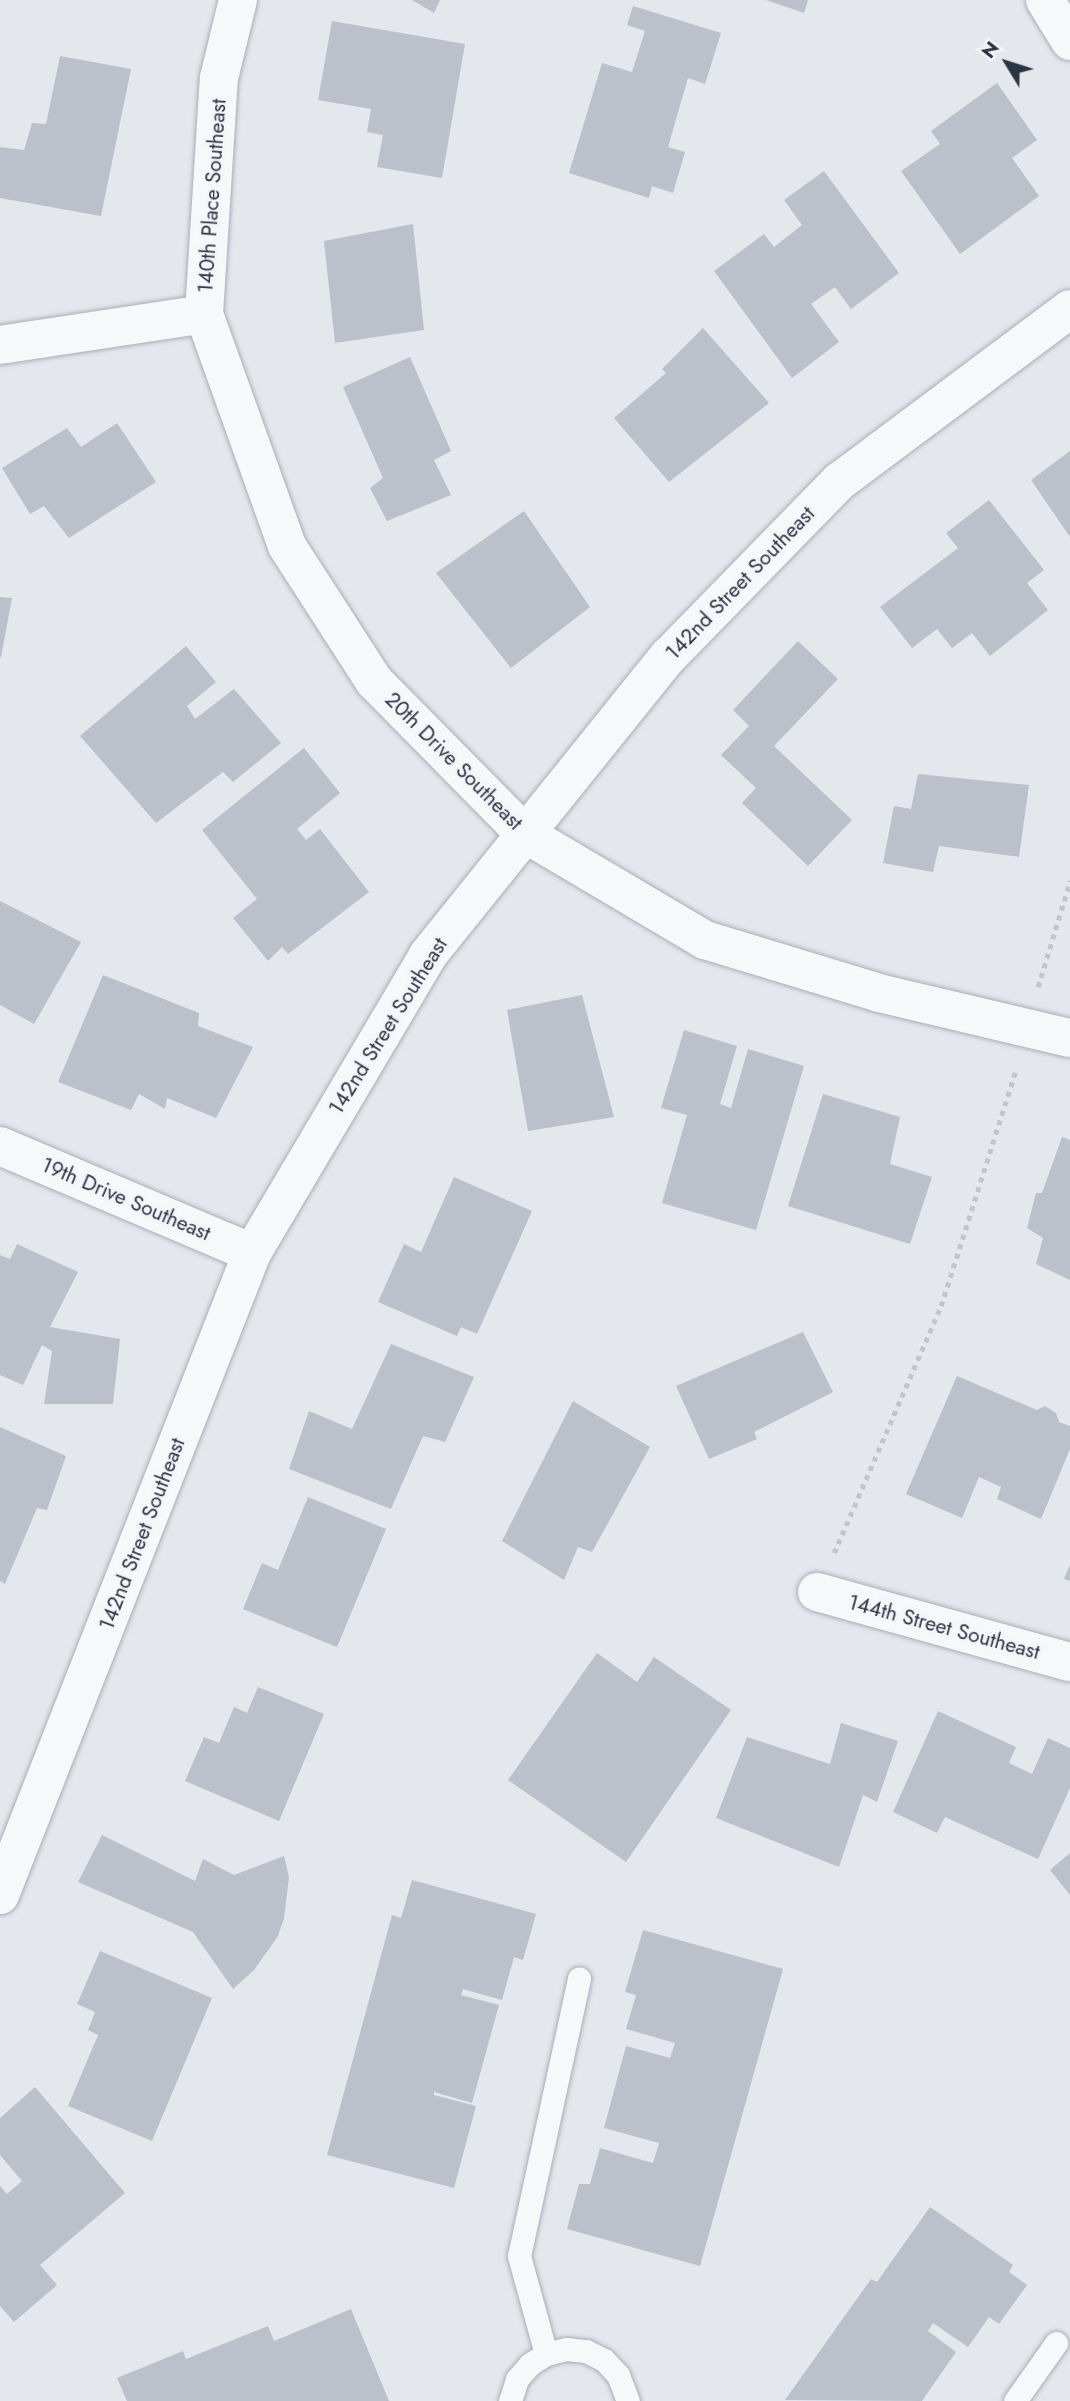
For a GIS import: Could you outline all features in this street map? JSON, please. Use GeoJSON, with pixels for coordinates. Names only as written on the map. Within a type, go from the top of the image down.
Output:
{"type":"FeatureCollection","features":[{"type":"Feature","properties":{"kind":"street","name":"140th Place Southeast"},"geometry":{"type":"LineString","coordinates":[[0,345],[204,314],[219,78],[238,0]]}},
{"type":"Feature","properties":{"kind":"street"},"geometry":{"type":"LineString","coordinates":[[1045,0],[1070,41]]}},
{"type":"Feature","properties":{"kind":"street","name":"142nd Street Southeast"},"geometry":{"type":"LineString","coordinates":[[0,1895],[252,1253],[428,955],[668,657],[840,481],[1070,309]]}},
{"type":"Feature","properties":{"kind":"street","name":"20th Drive Southeast"},"geometry":{"type":"LineString","coordinates":[[204,314],[287,546],[374,681],[524,833],[705,940],[879,993],[1070,1038]]}},
{"type":"Feature","properties":{"kind":"street","name":"19th Drive Southeast"},"geometry":{"type":"LineString","coordinates":[[0,1146],[252,1253]]}},
{"type":"Feature","properties":{"kind":"street","name":"144th Street Southeast"},"geometry":{"type":"LineString","coordinates":[[817,1592],[1070,1662]]}},
{"type":"Feature","properties":{"kind":"lane"},"geometry":{"type":"LineString","coordinates":[[546,2354],[519,2256],[579,1978]]}},
{"type":"Feature","properties":{"kind":"lane"},"geometry":{"type":"LineString","coordinates":[[1015,2401],[1056,2343]]}},
{"type":"Feature","properties":{"kind":"lane"},"geometry":{"type":"LineString","coordinates":[[510,2401],[517,2379],[530,2364],[546,2354],[566,2349],[586,2351],[604,2360],[618,2375],[628,2401]]}},
{"type":"Feature","properties":{"kind":"path"},"geometry":{"type":"LineString","coordinates":[[817,1592],[941,1306],[1012,1085],[1026,1027],[1070,881]]}},
{"type":"Feature","properties":{"kind":"building"},"geometry":{"type":"Polygon","coordinates":[[[412,0],[440,0],[434,13],[412,0]]]}},
{"type":"Feature","properties":{"kind":"building"},"geometry":{"type":"Polygon","coordinates":[[[766,0],[808,0],[804,13],[766,0]]]}},
{"type":"Feature","properties":{"kind":"building"},"geometry":{"type":"Polygon","coordinates":[[[633,6],[721,33],[705,84],[688,78],[668,147],[685,152],[673,193],[652,186],[649,198],[569,173],[602,63],[632,72],[645,31],[627,25],[633,6]]]}},
{"type":"Feature","properties":{"kind":"building"},"geometry":{"type":"Polygon","coordinates":[[[332,21],[465,44],[442,178],[377,167],[383,135],[367,132],[371,109],[318,100],[332,21]]]}},
{"type":"Feature","properties":{"kind":"building"},"geometry":{"type":"Polygon","coordinates":[[[60,56],[131,69],[101,216],[0,198],[0,147],[24,150],[32,123],[46,124],[60,56]]]}},
{"type":"Feature","properties":{"kind":"building"},"geometry":{"type":"Polygon","coordinates":[[[997,83],[1037,140],[1012,158],[1039,196],[960,254],[901,171],[940,144],[931,131],[997,83]]]}},
{"type":"Feature","properties":{"kind":"building"},"geometry":{"type":"Polygon","coordinates":[[[824,171],[899,273],[851,309],[835,287],[811,304],[839,342],[792,378],[714,271],[764,234],[774,247],[802,225],[784,200],[824,171]]]}},
{"type":"Feature","properties":{"kind":"building"},"geometry":{"type":"Polygon","coordinates":[[[413,224],[424,330],[335,343],[324,241],[413,224]]]}},
{"type":"Feature","properties":{"kind":"building"},"geometry":{"type":"Polygon","coordinates":[[[703,328],[769,403],[669,482],[614,418],[666,373],[662,369],[703,328]]]}},
{"type":"Feature","properties":{"kind":"building"},"geometry":{"type":"Polygon","coordinates":[[[410,357],[451,451],[434,460],[451,495],[387,521],[370,488],[383,478],[343,387],[410,357]]]}},
{"type":"Feature","properties":{"kind":"building"},"geometry":{"type":"Polygon","coordinates":[[[117,423],[156,482],[69,538],[44,506],[30,514],[2,468],[67,428],[81,447],[117,423]]]}},
{"type":"Feature","properties":{"kind":"building"},"geometry":{"type":"Polygon","coordinates":[[[1070,451],[1070,537],[1031,480],[1070,451]]]}},
{"type":"Feature","properties":{"kind":"building"},"geometry":{"type":"Polygon","coordinates":[[[989,500],[1044,570],[1027,583],[1048,610],[990,656],[972,633],[952,648],[937,629],[912,648],[880,607],[958,548],[946,533],[989,500]]]}},
{"type":"Feature","properties":{"kind":"building"},"geometry":{"type":"Polygon","coordinates":[[[524,511],[590,607],[511,668],[436,573],[524,511]]]}},
{"type":"Feature","properties":{"kind":"building"},"geometry":{"type":"Polygon","coordinates":[[[0,597],[12,598],[1,657],[0,657],[0,597]]]}},
{"type":"Feature","properties":{"kind":"building"},"geometry":{"type":"Polygon","coordinates":[[[798,641],[838,679],[774,746],[852,820],[808,866],[742,803],[756,788],[721,755],[749,726],[733,710],[798,641]]]}},
{"type":"Feature","properties":{"kind":"building"},"geometry":{"type":"Polygon","coordinates":[[[186,646],[216,682],[187,706],[195,719],[234,689],[281,743],[233,782],[223,772],[156,823],[80,736],[186,646]]]}},
{"type":"Feature","properties":{"kind":"building"},"geometry":{"type":"Polygon","coordinates":[[[304,748],[340,793],[297,829],[306,840],[320,829],[369,892],[288,954],[282,947],[268,961],[233,918],[257,899],[202,830],[304,748]]]}},
{"type":"Feature","properties":{"kind":"building"},"geometry":{"type":"Polygon","coordinates":[[[918,774],[1029,785],[1019,857],[939,846],[933,872],[883,863],[894,806],[911,809],[918,774]]]}},
{"type":"Feature","properties":{"kind":"building"},"geometry":{"type":"Polygon","coordinates":[[[0,901],[81,942],[34,1024],[0,1005],[0,901]]]}},
{"type":"Feature","properties":{"kind":"building"},"geometry":{"type":"Polygon","coordinates":[[[103,975],[199,1013],[198,1026],[253,1047],[216,1118],[167,1098],[165,1109],[139,1094],[131,1110],[58,1082],[103,975]]]}},
{"type":"Feature","properties":{"kind":"building"},"geometry":{"type":"Polygon","coordinates":[[[582,995],[614,1117],[528,1131],[507,1010],[582,995]]]}},
{"type":"Feature","properties":{"kind":"building"},"geometry":{"type":"Polygon","coordinates":[[[684,1030],[737,1046],[720,1104],[731,1108],[748,1049],[804,1066],[756,1230],[662,1203],[687,1115],[661,1108],[684,1030]]]}},
{"type":"Feature","properties":{"kind":"building"},"geometry":{"type":"Polygon","coordinates":[[[823,1094],[900,1117],[890,1164],[932,1177],[910,1244],[788,1206],[823,1094]]]}},
{"type":"Feature","properties":{"kind":"building"},"geometry":{"type":"Polygon","coordinates":[[[1062,1137],[1070,1140],[1070,1280],[1036,1264],[1043,1238],[1027,1228],[1036,1193],[1042,1193],[1062,1137]]]}},
{"type":"Feature","properties":{"kind":"building"},"geometry":{"type":"Polygon","coordinates":[[[454,1177],[532,1211],[477,1334],[461,1327],[457,1336],[378,1302],[404,1244],[421,1252],[454,1177]]]}},
{"type":"Feature","properties":{"kind":"building"},"geometry":{"type":"Polygon","coordinates":[[[17,1244],[78,1272],[50,1327],[120,1339],[113,1404],[44,1404],[52,1351],[42,1345],[23,1385],[0,1375],[0,1255],[10,1259],[17,1244]]]}},
{"type":"Feature","properties":{"kind":"building"},"geometry":{"type":"Polygon","coordinates":[[[803,1332],[833,1392],[754,1432],[757,1439],[709,1459],[676,1386],[803,1332]]]}},
{"type":"Feature","properties":{"kind":"building"},"geometry":{"type":"Polygon","coordinates":[[[391,1344],[474,1377],[445,1442],[423,1436],[391,1509],[289,1469],[309,1411],[352,1429],[391,1344]]]}},
{"type":"Feature","properties":{"kind":"building"},"geometry":{"type":"Polygon","coordinates":[[[957,1376],[1037,1410],[1045,1406],[1056,1413],[1059,1422],[1070,1426],[1070,1449],[1041,1519],[997,1499],[1001,1487],[979,1477],[962,1518],[906,1494],[957,1376]]]}},
{"type":"Feature","properties":{"kind":"building"},"geometry":{"type":"Polygon","coordinates":[[[573,1401],[650,1447],[592,1552],[578,1547],[564,1580],[502,1541],[573,1401]]]}},
{"type":"Feature","properties":{"kind":"building"},"geometry":{"type":"Polygon","coordinates":[[[0,1427],[66,1456],[47,1510],[37,1508],[5,1584],[0,1581],[0,1427]]]}},
{"type":"Feature","properties":{"kind":"building"},"geometry":{"type":"Polygon","coordinates":[[[308,1497],[386,1529],[337,1647],[243,1609],[262,1563],[278,1570],[308,1497]]]}},
{"type":"Feature","properties":{"kind":"building"},"geometry":{"type":"Polygon","coordinates":[[[1070,1565],[1070,1581],[1064,1579],[1070,1565]]]}},
{"type":"Feature","properties":{"kind":"building"},"geometry":{"type":"Polygon","coordinates":[[[597,1653],[637,1682],[654,1657],[731,1710],[626,1862],[508,1780],[597,1653]]]}},
{"type":"Feature","properties":{"kind":"building"},"geometry":{"type":"Polygon","coordinates":[[[258,1687],[324,1714],[279,1821],[185,1781],[204,1737],[219,1743],[234,1707],[247,1713],[258,1687]]]}},
{"type":"Feature","properties":{"kind":"building"},"geometry":{"type":"Polygon","coordinates":[[[938,1711],[1016,1747],[1009,1763],[1032,1774],[1048,1738],[1070,1748],[1070,1788],[1038,1859],[945,1817],[937,1833],[893,1812],[938,1711]]]}},
{"type":"Feature","properties":{"kind":"building"},"geometry":{"type":"Polygon","coordinates":[[[841,1723],[898,1741],[877,1802],[863,1795],[839,1867],[716,1818],[747,1737],[830,1764],[841,1723]]]}},
{"type":"Feature","properties":{"kind":"building"},"geometry":{"type":"Polygon","coordinates":[[[102,1835],[195,1881],[203,1859],[234,1875],[284,1856],[289,1877],[284,1918],[278,1936],[254,1970],[233,1989],[193,1932],[78,1882],[102,1835]]]}},
{"type":"Feature","properties":{"kind":"building"},"geometry":{"type":"Polygon","coordinates":[[[1070,1853],[1070,1895],[1050,1870],[1070,1853]]]}},
{"type":"Feature","properties":{"kind":"building"},"geometry":{"type":"Polygon","coordinates":[[[412,1880],[536,1914],[523,1960],[514,1957],[502,2000],[463,1989],[461,1995],[499,2005],[472,2103],[434,2092],[434,2095],[476,2106],[454,2188],[327,2155],[392,1915],[401,1918],[412,1880]]]}},
{"type":"Feature","properties":{"kind":"building"},"geometry":{"type":"Polygon","coordinates":[[[643,1930],[783,1969],[700,2266],[567,2229],[579,2184],[590,2184],[600,2148],[653,2163],[659,2143],[604,2128],[626,2046],[670,2058],[675,2043],[626,2029],[636,1995],[625,1992],[643,1930]]]}},
{"type":"Feature","properties":{"kind":"building"},"geometry":{"type":"Polygon","coordinates":[[[100,1951],[212,1998],[152,2141],[68,2106],[98,2035],[88,2030],[95,2012],[77,2004],[100,1951]]]}},
{"type":"Feature","properties":{"kind":"building"},"geometry":{"type":"Polygon","coordinates":[[[35,2087],[125,2193],[40,2265],[57,2285],[14,2322],[0,2306],[0,2186],[7,2194],[22,2181],[0,2155],[0,2118],[35,2087]]]}},
{"type":"Feature","properties":{"kind":"building"},"geometry":{"type":"Polygon","coordinates":[[[930,2207],[1013,2265],[1009,2272],[1027,2285],[999,2324],[989,2317],[968,2347],[933,2323],[928,2331],[956,2352],[922,2401],[785,2400],[871,2279],[877,2282],[930,2207]]]}},
{"type":"Feature","properties":{"kind":"building"},"geometry":{"type":"Polygon","coordinates":[[[351,2309],[389,2401],[127,2401],[117,2378],[183,2351],[186,2359],[268,2326],[274,2341],[351,2309]]]}}]}
